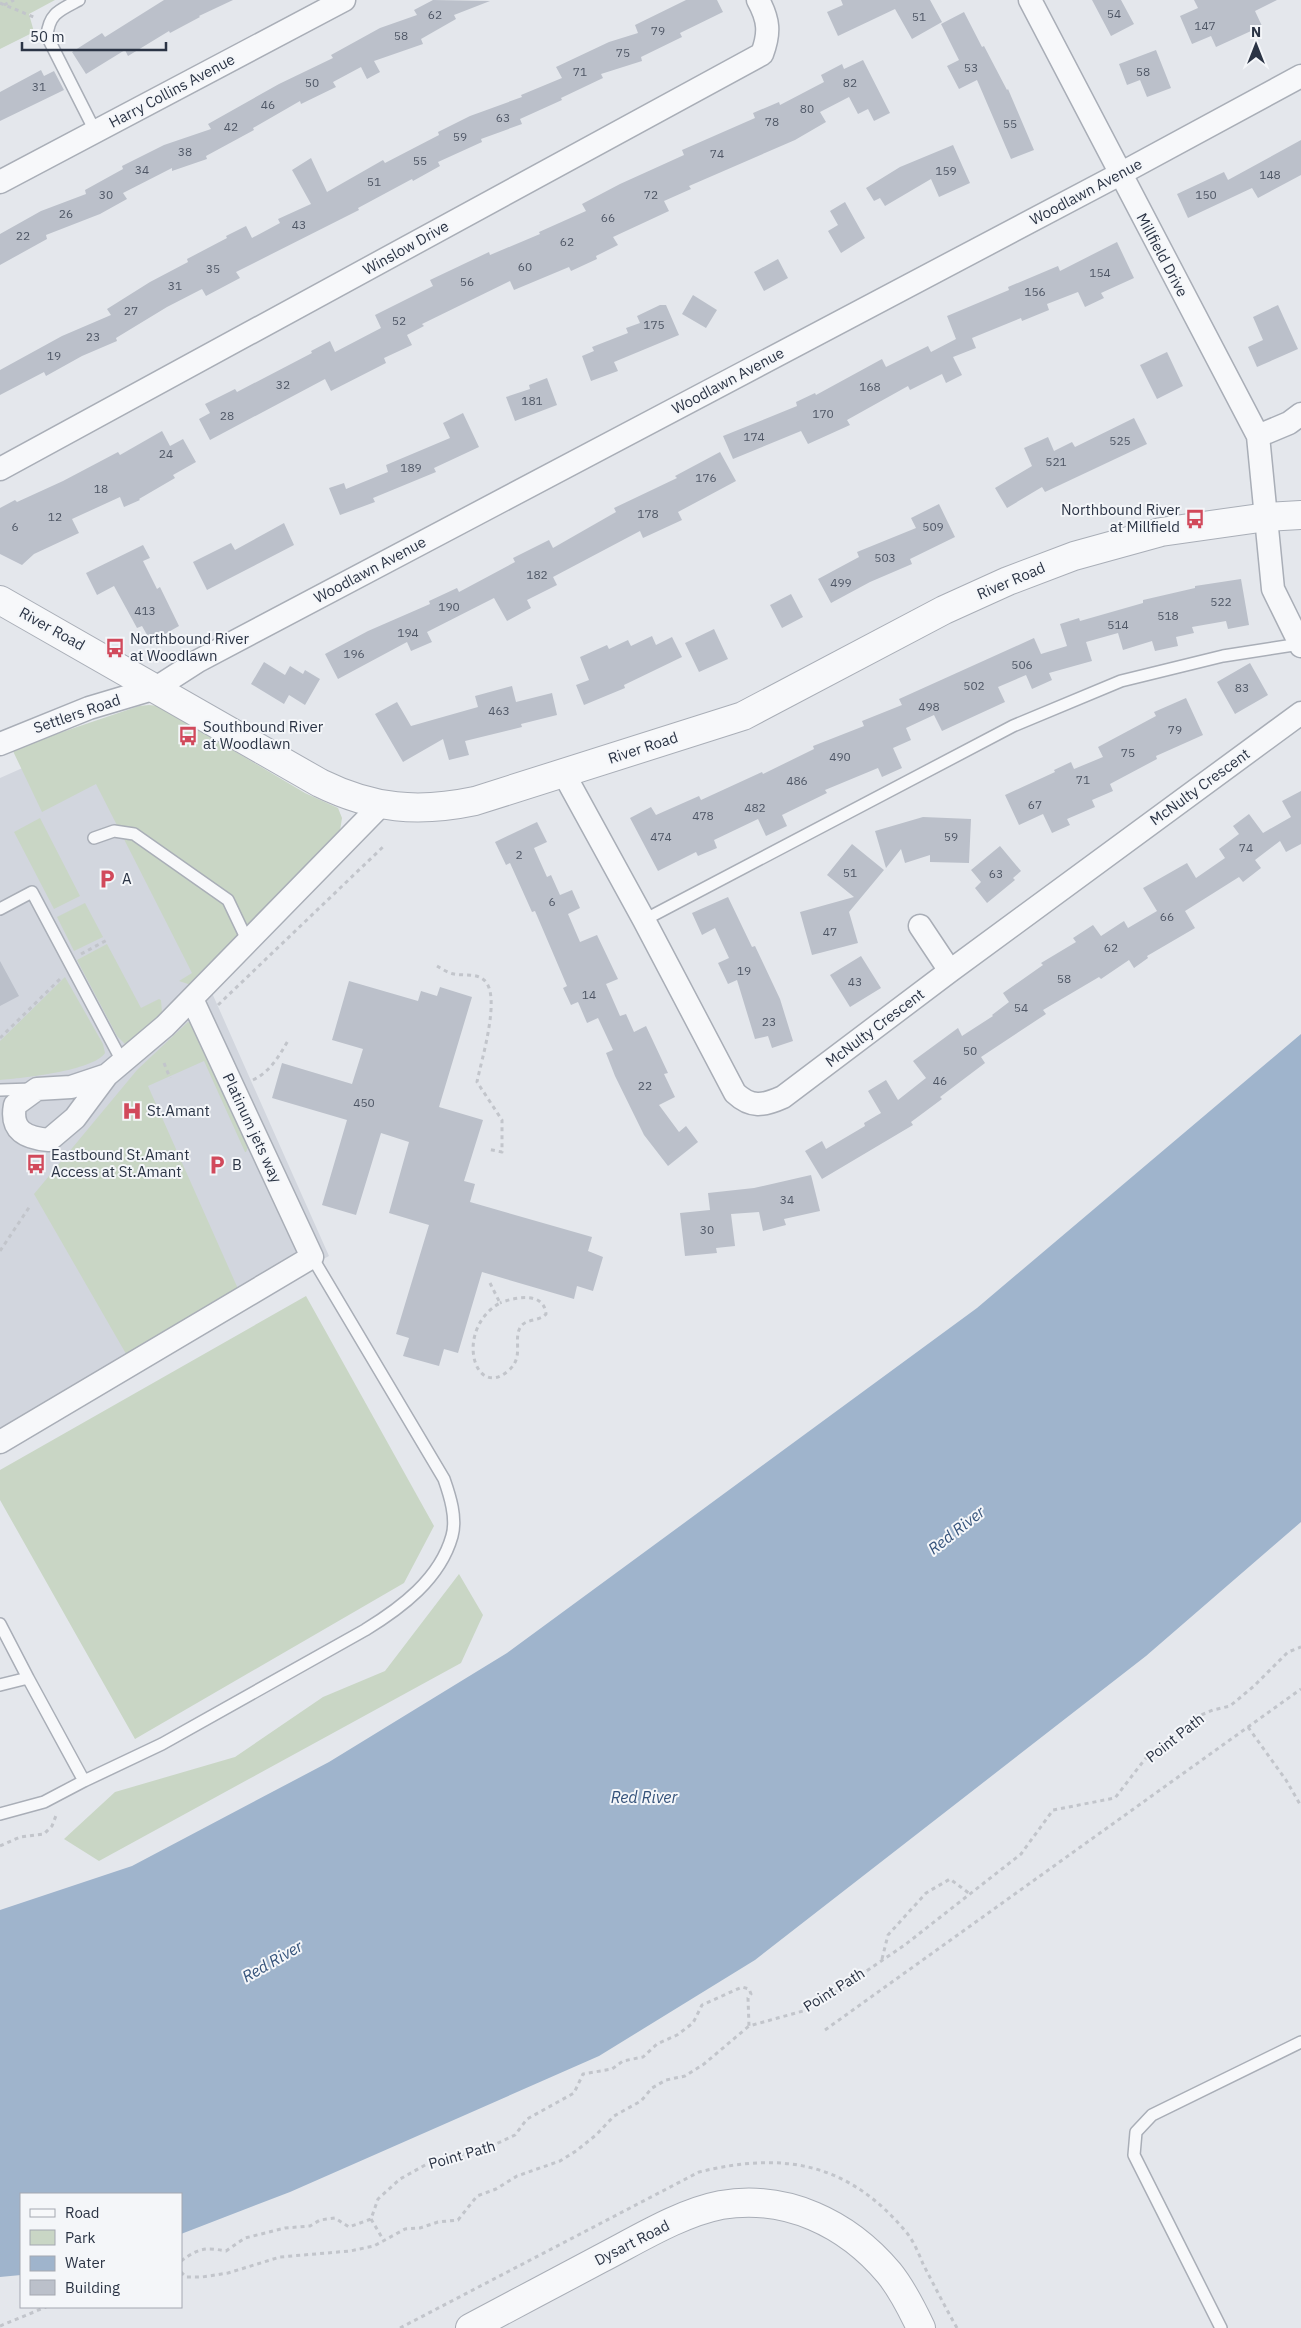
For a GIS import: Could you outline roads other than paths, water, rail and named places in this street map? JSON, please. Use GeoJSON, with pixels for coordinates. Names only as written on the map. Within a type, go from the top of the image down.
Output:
{"type":"FeatureCollection","features":[{"type":"Feature","properties":{"kind":"street","name":"Harry Collins Avenue"},"geometry":{"type":"LineString","coordinates":[[0,182],[344,0]]}},
{"type":"Feature","properties":{"kind":"street","name":"Winslow Drive"},"geometry":{"type":"LineString","coordinates":[[0,469],[762,54],[769,37],[764,11],[758,0]]}},
{"type":"Feature","properties":{"kind":"street","name":"Millfield Drive"},"geometry":{"type":"LineString","coordinates":[[1030,0],[1258,436],[1267,517]]}},
{"type":"Feature","properties":{"kind":"street","name":"Woodlawn Avenue"},"geometry":{"type":"LineString","coordinates":[[156,688],[198,661],[1120,174],[1301,76]]}},
{"type":"Feature","properties":{"kind":"street"},"geometry":{"type":"LineString","coordinates":[[1258,436],[1288,423],[1301,414]]}},
{"type":"Feature","properties":{"kind":"street","name":"River Road"},"geometry":{"type":"LineString","coordinates":[[0,600],[320,783],[360,800],[381,805],[417,808],[446,807],[564,774],[743,716],[944,610],[1008,581],[1074,556],[1161,532],[1267,517],[1301,515]]}},
{"type":"Feature","properties":{"kind":"street"},"geometry":{"type":"LineString","coordinates":[[1267,517],[1273,589],[1301,645]]}},
{"type":"Feature","properties":{"kind":"street","name":"Settlers Road"},"geometry":{"type":"LineString","coordinates":[[0,744],[89,708],[156,688]]}},
{"type":"Feature","properties":{"kind":"street","name":"McNulty Crescent"},"geometry":{"type":"LineString","coordinates":[[564,774],[644,920],[735,1093],[743,1101],[755,1104],[769,1103],[783,1097],[950,971],[1301,713]]}},
{"type":"Feature","properties":{"kind":"street"},"geometry":{"type":"LineString","coordinates":[[115,1069],[71,1087],[37,1089],[15,1105],[9,1119],[32,1139],[48,1140],[75,1118],[115,1069],[166,1026],[381,805]]}},
{"type":"Feature","properties":{"kind":"street"},"geometry":{"type":"LineString","coordinates":[[920,926],[950,971]]}},
{"type":"Feature","properties":{"kind":"street","name":"Platinum jets way"},"geometry":{"type":"LineString","coordinates":[[192,999],[312,1257]]}},
{"type":"Feature","properties":{"kind":"street"},"geometry":{"type":"LineString","coordinates":[[0,1442],[312,1257]]}},
{"type":"Feature","properties":{"kind":"street","name":"Dysart Road"},"geometry":{"type":"LineString","coordinates":[[470,2328],[673,2221],[721,2206],[764,2203],[807,2212],[840,2229],[865,2248],[890,2273],[921,2328]]}},
{"type":"Feature","properties":{"kind":"lane"},"geometry":{"type":"LineString","coordinates":[[79,0],[60,10],[48,22],[47,36],[95,131]]}},
{"type":"Feature","properties":{"kind":"lane"},"geometry":{"type":"LineString","coordinates":[[644,920],[1013,726],[1058,707],[1121,681],[1222,656],[1301,645]]}},
{"type":"Feature","properties":{"kind":"lane"},"geometry":{"type":"LineString","coordinates":[[94,838],[114,831],[134,834],[228,900],[248,942]]}},
{"type":"Feature","properties":{"kind":"lane"},"geometry":{"type":"LineString","coordinates":[[0,909],[32,892],[70,964],[115,1069]]}},
{"type":"Feature","properties":{"kind":"lane"},"geometry":{"type":"LineString","coordinates":[[0,1090],[37,1089]]}},
{"type":"Feature","properties":{"kind":"lane"},"geometry":{"type":"LineString","coordinates":[[0,1814],[44,1802],[162,1744],[397,1610],[428,1579],[441,1560],[452,1534],[452,1503],[444,1479],[312,1257]]}},
{"type":"Feature","properties":{"kind":"lane"},"geometry":{"type":"LineString","coordinates":[[0,1624],[84,1781]]}},
{"type":"Feature","properties":{"kind":"lane"},"geometry":{"type":"LineString","coordinates":[[0,1685],[28,1678]]}},
{"type":"Feature","properties":{"kind":"lane"},"geometry":{"type":"LineString","coordinates":[[1221,2328],[1134,2155],[1136,2132],[1152,2115],[1301,2042]]}},
{"type":"Feature","properties":{"kind":"water","name":"Red River"},"geometry":{"type":"Polygon","coordinates":[[[1301,1034],[1301,1522],[1146,1656],[755,1960],[599,2056],[290,2192],[182,2234],[182,2193],[20,2193],[20,2275],[0,2277],[0,1910],[132,1866],[329,1762],[507,1653],[977,1308],[1301,1034]]]}},
{"type":"Feature","properties":{"kind":"place","name":"Northbound River at Millfield"},"geometry":{"type":"Point","coordinates":[1195,519]}},
{"type":"Feature","properties":{"kind":"place","name":"Northbound River at Woodlawn"},"geometry":{"type":"Point","coordinates":[115,648]}},
{"type":"Feature","properties":{"kind":"place","name":"Southbound River at Woodlawn"},"geometry":{"type":"Point","coordinates":[188,736]}},
{"type":"Feature","properties":{"kind":"place","name":"A"},"geometry":{"type":"Point","coordinates":[107,879]}},
{"type":"Feature","properties":{"kind":"place","name":"St.Amant"},"geometry":{"type":"Point","coordinates":[132,1111]}},
{"type":"Feature","properties":{"kind":"place","name":"Eastbound St.Amant Access at St.Amant"},"geometry":{"type":"Point","coordinates":[36,1164]}},
{"type":"Feature","properties":{"kind":"place","name":"B"},"geometry":{"type":"Point","coordinates":[217,1165]}}]}
